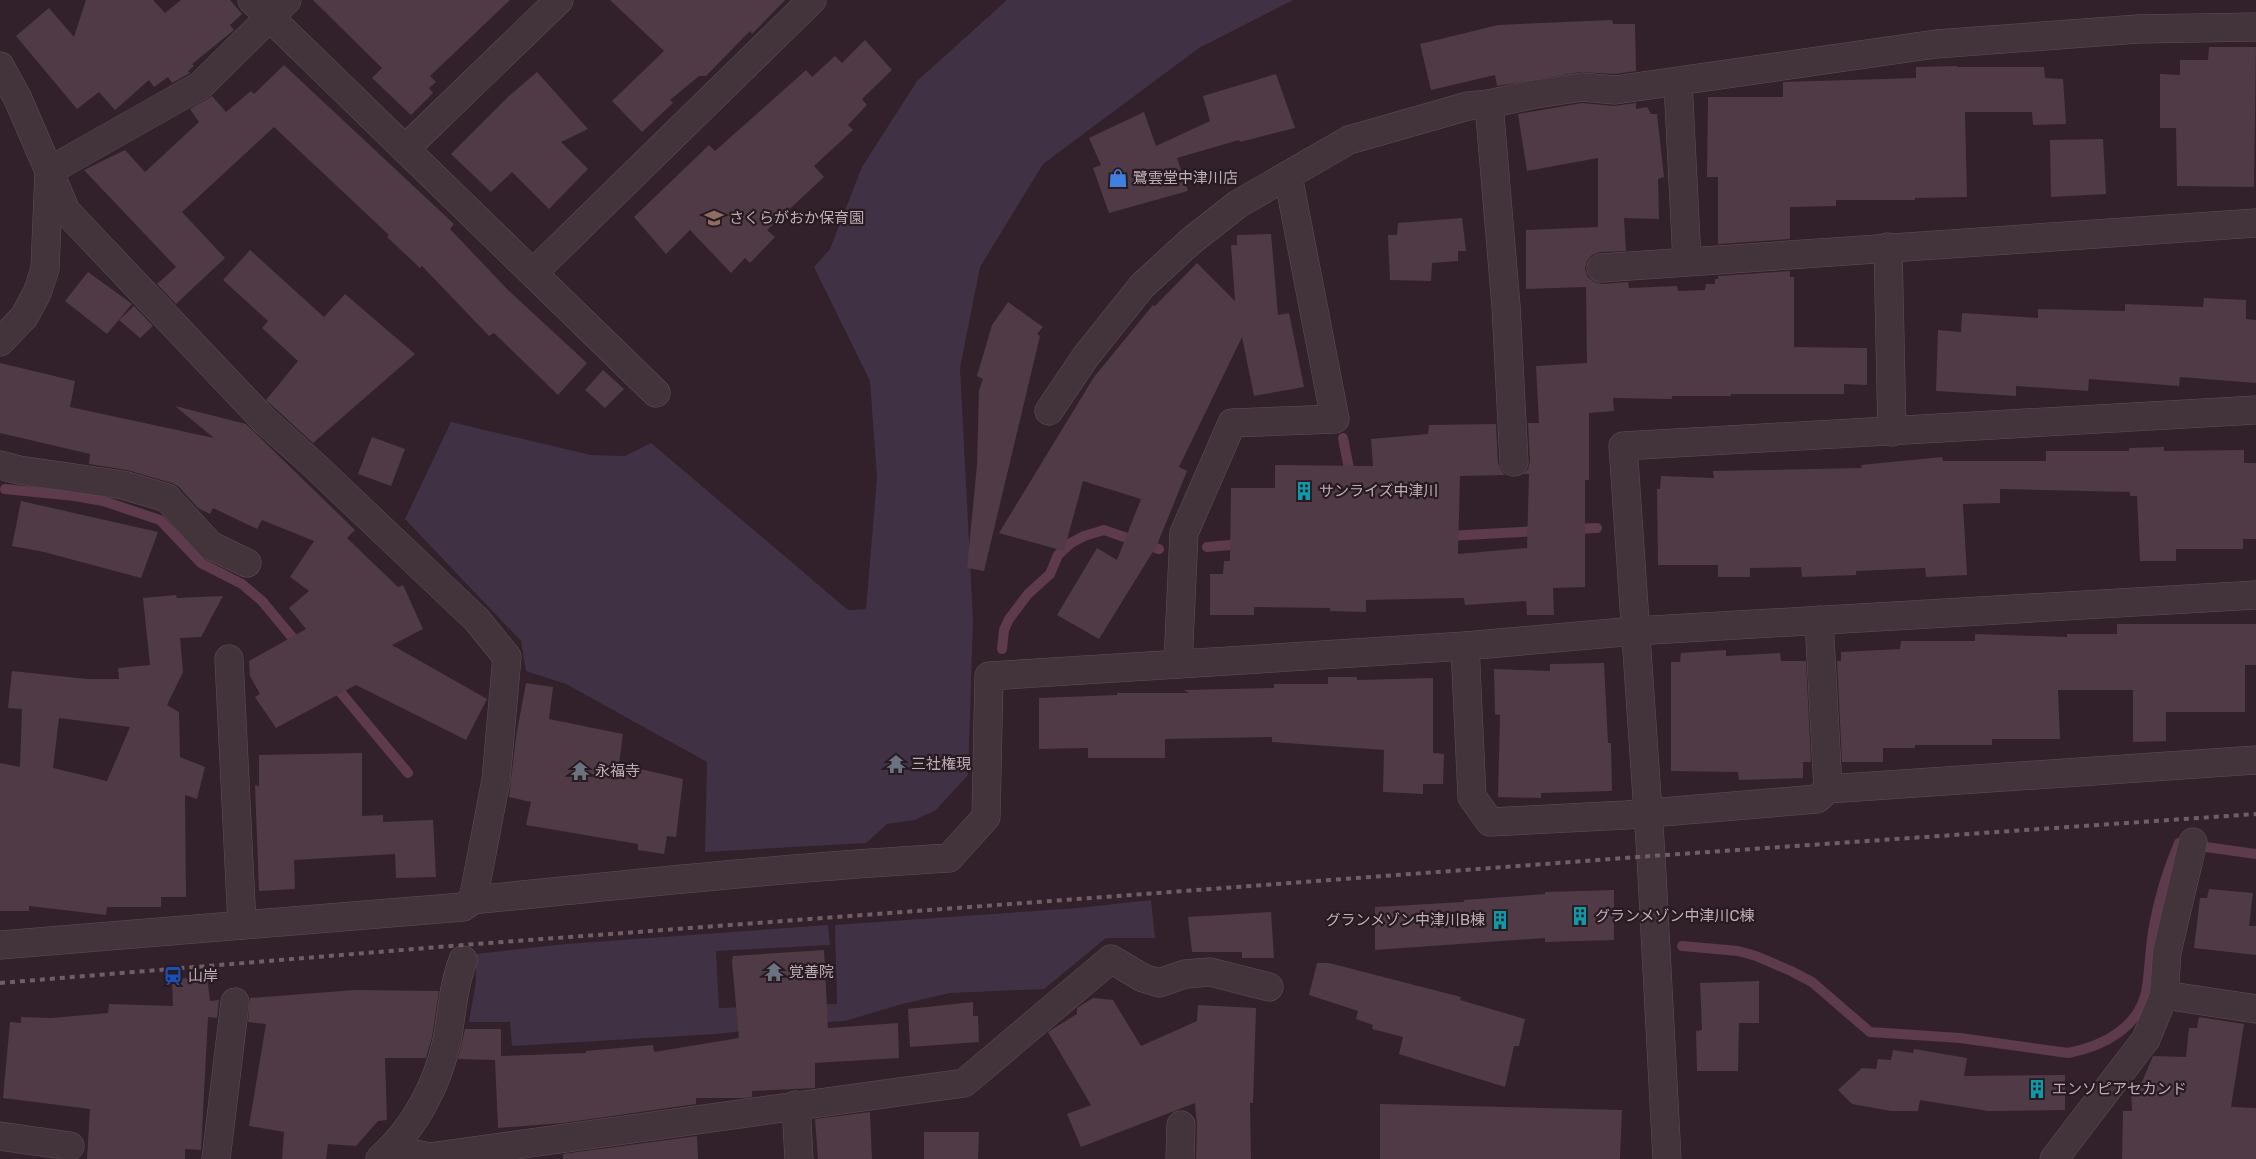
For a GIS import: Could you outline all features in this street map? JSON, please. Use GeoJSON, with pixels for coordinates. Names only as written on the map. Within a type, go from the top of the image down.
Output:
{"type":"FeatureCollection","features":[{"type":"Feature","properties":{"kind":"street"},"geometry":{"type":"LineString","coordinates":[[406,148],[559,0]]}},
{"type":"Feature","properties":{"kind":"street"},"geometry":{"type":"LineString","coordinates":[[534,272],[812,0]]}},
{"type":"Feature","properties":{"kind":"street"},"geometry":{"type":"LineString","coordinates":[[49,171],[202,85],[269,6],[406,148],[656,393]]}},
{"type":"Feature","properties":{"kind":"street"},"geometry":{"type":"LineString","coordinates":[[1049,412],[1086,356],[1142,286],[1191,241],[1238,204],[1349,140],[1468,106],[1489,104],[1582,86],[1615,90],[1936,44],[2138,29],[2256,27]]}},
{"type":"Feature","properties":{"kind":"street"},"geometry":{"type":"LineString","coordinates":[[0,66],[18,99],[66,211],[264,420],[477,620],[507,657],[496,780],[473,900]]}},
{"type":"Feature","properties":{"kind":"street"},"geometry":{"type":"LineString","coordinates":[[1678,82],[1687,261]]}},
{"type":"Feature","properties":{"kind":"street"},"geometry":{"type":"LineString","coordinates":[[1489,104],[1506,306],[1514,462]]}},
{"type":"Feature","properties":{"kind":"street"},"geometry":{"type":"LineString","coordinates":[[0,342],[24,317],[37,292],[45,270],[49,171]]}},
{"type":"Feature","properties":{"kind":"street"},"geometry":{"type":"LineString","coordinates":[[1178,664],[1184,533],[1232,423],[1335,419],[1288,176]]}},
{"type":"Feature","properties":{"kind":"street"},"geometry":{"type":"LineString","coordinates":[[1601,268],[2256,223]]}},
{"type":"Feature","properties":{"kind":"street"},"geometry":{"type":"LineString","coordinates":[[1888,247],[1892,432]]}},
{"type":"Feature","properties":{"kind":"street"},"geometry":{"type":"LineString","coordinates":[[1667,1159],[1623,446],[2256,410]]}},
{"type":"Feature","properties":{"kind":"street"},"geometry":{"type":"LineString","coordinates":[[0,464],[19,470],[123,485],[167,498],[210,545],[247,563]]}},
{"type":"Feature","properties":{"kind":"street"},"geometry":{"type":"LineString","coordinates":[[0,945],[463,907],[473,900],[712,876],[949,858],[986,817],[989,676],[1465,646],[1635,631],[2256,595]]}},
{"type":"Feature","properties":{"kind":"street"},"geometry":{"type":"LineString","coordinates":[[1819,620],[1828,790]]}},
{"type":"Feature","properties":{"kind":"street"},"geometry":{"type":"LineString","coordinates":[[1465,646],[1472,797],[1490,822],[1647,813],[1817,799],[1828,790],[2256,760]]}},
{"type":"Feature","properties":{"kind":"street"},"geometry":{"type":"LineString","coordinates":[[229,659],[242,925]]}},
{"type":"Feature","properties":{"kind":"street"},"geometry":{"type":"LineString","coordinates":[[2054,1159],[2146,1039],[2164,995],[2167,952],[2193,842]]}},
{"type":"Feature","properties":{"kind":"street"},"geometry":{"type":"LineString","coordinates":[[386,1154],[429,1156],[964,1083],[1111,959],[1143,978],[1159,983],[1185,974],[1210,972],[1269,988]]}},
{"type":"Feature","properties":{"kind":"street"},"geometry":{"type":"LineString","coordinates":[[386,1154],[422,1105],[441,1065],[456,977],[463,960]]}},
{"type":"Feature","properties":{"kind":"street"},"geometry":{"type":"LineString","coordinates":[[2164,995],[2256,1009]]}},
{"type":"Feature","properties":{"kind":"street"},"geometry":{"type":"LineString","coordinates":[[216,1159],[235,1002]]}},
{"type":"Feature","properties":{"kind":"street"},"geometry":{"type":"LineString","coordinates":[[796,1105],[799,1159]]}},
{"type":"Feature","properties":{"kind":"street"},"geometry":{"type":"LineString","coordinates":[[1180,1159],[1181,1125]]}},
{"type":"Feature","properties":{"kind":"street"},"geometry":{"type":"LineString","coordinates":[[0,1136],[70,1146]]}},
{"type":"Feature","properties":{"kind":"shaded area"},"geometry":{"type":"Polygon","coordinates":[[[1007,0],[1293,0],[1199,48],[1043,164],[980,267],[960,368],[973,620],[968,775],[936,810],[915,820],[887,824],[866,843],[705,852],[707,762],[566,684],[526,671],[521,641],[405,519],[451,422],[591,455],[625,456],[651,443],[848,610],[866,609],[877,478],[870,381],[814,267],[830,249],[862,167],[917,81],[1007,0]]]}},
{"type":"Feature","properties":{"kind":"shaded area"},"geometry":{"type":"Polygon","coordinates":[[[1151,900],[1155,938],[1106,938],[1044,989],[950,993],[902,1004],[845,1021],[810,1023],[716,1034],[512,1046],[510,1022],[469,1022],[476,981],[475,954],[566,944],[828,925],[830,945],[716,951],[719,1008],[837,1004],[835,925],[1078,908],[1151,900]]]}},
{"type":"Feature","properties":{"kind":"building"},"geometry":{"type":"Polygon","coordinates":[[[86,0],[153,0],[165,13],[181,0],[230,0],[242,14],[230,25],[234,30],[192,64],[194,66],[188,71],[190,73],[172,83],[168,77],[154,87],[149,80],[115,110],[99,92],[77,109],[16,36],[49,8],[74,37],[86,0]]]}},
{"type":"Feature","properties":{"kind":"building"},"geometry":{"type":"Polygon","coordinates":[[[313,0],[510,0],[430,76],[436,82],[429,88],[433,93],[411,115],[372,78],[382,68],[313,0]]]}},
{"type":"Feature","properties":{"kind":"building"},"geometry":{"type":"Polygon","coordinates":[[[610,0],[785,0],[752,34],[750,31],[706,76],[699,76],[670,100],[673,103],[642,132],[612,101],[664,51],[610,0]]]}},
{"type":"Feature","properties":{"kind":"building"},"geometry":{"type":"Polygon","coordinates":[[[1612,20],[1613,24],[1635,24],[1636,71],[1615,74],[1580,72],[1497,86],[1495,75],[1431,90],[1420,44],[1498,25],[1612,20]]]}},
{"type":"Feature","properties":{"kind":"building"},"geometry":{"type":"Polygon","coordinates":[[[865,40],[892,70],[862,99],[867,105],[848,125],[853,130],[814,166],[824,177],[767,230],[775,237],[750,263],[745,258],[731,273],[690,230],[666,254],[634,217],[709,145],[715,151],[806,70],[812,77],[835,56],[842,63],[865,40]]]}},
{"type":"Feature","properties":{"kind":"building"},"geometry":{"type":"Polygon","coordinates":[[[2209,47],[2256,47],[2254,187],[2177,186],[2176,128],[2160,128],[2160,74],[2180,75],[2180,60],[2208,60],[2209,47]]]}},
{"type":"Feature","properties":{"kind":"building"},"geometry":{"type":"Polygon","coordinates":[[[284,65],[454,224],[450,229],[508,290],[587,363],[558,395],[494,333],[489,336],[422,266],[420,268],[387,237],[389,235],[274,127],[182,212],[225,258],[176,304],[157,284],[176,267],[84,170],[125,150],[145,172],[199,122],[190,109],[212,96],[226,112],[251,91],[254,94],[284,65]]]}},
{"type":"Feature","properties":{"kind":"building"},"geometry":{"type":"Polygon","coordinates":[[[1916,67],[2044,67],[2045,78],[2063,79],[2066,124],[2033,125],[2032,112],[1965,112],[1967,197],[1915,198],[1915,200],[1836,200],[1836,206],[1790,207],[1790,239],[1718,244],[1718,177],[1707,177],[1708,97],[1783,97],[1783,82],[1916,78],[1916,67]]]}},
{"type":"Feature","properties":{"kind":"building"},"geometry":{"type":"Polygon","coordinates":[[[537,72],[588,129],[561,142],[588,169],[549,209],[512,172],[491,192],[451,154],[509,96],[537,72]]]}},
{"type":"Feature","properties":{"kind":"building"},"geometry":{"type":"Polygon","coordinates":[[[1276,74],[1295,128],[1240,142],[1239,140],[1177,158],[1188,191],[1109,213],[1093,168],[1101,165],[1089,138],[1144,112],[1156,146],[1210,121],[1203,96],[1276,74]]]}},
{"type":"Feature","properties":{"kind":"building"},"geometry":{"type":"Polygon","coordinates":[[[1582,103],[1614,106],[1636,103],[1636,109],[1647,107],[1651,114],[1657,114],[1664,177],[1658,179],[1659,219],[1624,218],[1626,251],[1600,252],[1592,255],[1587,261],[1585,269],[1588,277],[1594,282],[1602,284],[1628,282],[1629,288],[1677,286],[1678,291],[1705,290],[1706,284],[1715,284],[1715,279],[1718,279],[1718,276],[1790,271],[1790,277],[1794,277],[1794,347],[1867,348],[1867,385],[1844,384],[1844,394],[1731,394],[1731,396],[1672,396],[1672,399],[1613,398],[1614,411],[1589,413],[1589,480],[1585,480],[1585,587],[1553,588],[1554,615],[1527,615],[1526,601],[1465,605],[1464,598],[1366,600],[1366,612],[1330,611],[1330,608],[1254,607],[1254,615],[1210,615],[1210,574],[1223,574],[1224,561],[1230,561],[1231,488],[1275,488],[1275,465],[1373,466],[1371,439],[1428,434],[1429,425],[1496,424],[1498,463],[1505,475],[1460,476],[1458,554],[1527,548],[1529,474],[1523,474],[1528,469],[1530,462],[1528,423],[1539,423],[1536,366],[1587,363],[1586,287],[1526,289],[1526,230],[1598,227],[1598,158],[1527,171],[1518,114],[1582,103]]]}},
{"type":"Feature","properties":{"kind":"building"},"geometry":{"type":"Polygon","coordinates":[[[2103,139],[2106,194],[2051,197],[2050,140],[2103,139]]]}},
{"type":"Feature","properties":{"kind":"building"},"geometry":{"type":"Polygon","coordinates":[[[1462,218],[1466,251],[1458,251],[1458,261],[1432,263],[1431,281],[1390,280],[1388,235],[1397,235],[1398,223],[1462,218]]]}},
{"type":"Feature","properties":{"kind":"building"},"geometry":{"type":"Polygon","coordinates":[[[1271,234],[1278,315],[1289,313],[1304,387],[1254,396],[1242,337],[1179,467],[1187,471],[1157,545],[1099,639],[1057,615],[1097,548],[1117,560],[1141,499],[1083,481],[1064,551],[999,533],[1094,377],[1153,305],[1155,306],[1197,263],[1235,301],[1231,245],[1237,245],[1237,235],[1271,234]]]}},
{"type":"Feature","properties":{"kind":"building"},"geometry":{"type":"Polygon","coordinates":[[[250,250],[324,317],[345,294],[415,354],[313,443],[266,400],[298,361],[262,328],[268,321],[223,280],[250,250]]]}},
{"type":"Feature","properties":{"kind":"building"},"geometry":{"type":"Polygon","coordinates":[[[88,272],[132,304],[107,334],[65,301],[88,272]]]}},
{"type":"Feature","properties":{"kind":"building"},"geometry":{"type":"Polygon","coordinates":[[[2204,298],[2246,300],[2246,319],[2256,320],[2256,383],[2180,377],[2179,386],[2089,379],[2088,391],[2016,386],[2016,396],[1936,391],[1938,330],[1961,332],[1962,313],[2038,318],[2038,309],[2125,311],[2125,304],[2203,307],[2204,298]]]}},
{"type":"Feature","properties":{"kind":"building"},"geometry":{"type":"Polygon","coordinates":[[[1008,302],[1043,327],[1037,334],[1040,336],[984,571],[967,568],[977,465],[979,390],[983,379],[977,376],[992,325],[1008,302]]]}},
{"type":"Feature","properties":{"kind":"building"},"geometry":{"type":"Polygon","coordinates":[[[134,306],[153,326],[140,338],[119,320],[134,306]]]}},
{"type":"Feature","properties":{"kind":"building"},"geometry":{"type":"Polygon","coordinates":[[[0,363],[75,381],[70,407],[214,438],[175,406],[246,424],[355,530],[347,538],[398,587],[403,585],[423,629],[392,645],[487,699],[466,740],[356,685],[276,728],[255,697],[260,694],[250,676],[249,661],[306,629],[289,608],[309,591],[290,577],[314,541],[262,520],[257,529],[213,508],[210,514],[198,508],[179,487],[172,483],[127,470],[89,464],[90,454],[0,433],[0,363]]]}},
{"type":"Feature","properties":{"kind":"building"},"geometry":{"type":"Polygon","coordinates":[[[603,370],[624,389],[605,408],[585,390],[603,370]]]}},
{"type":"Feature","properties":{"kind":"building"},"geometry":{"type":"Polygon","coordinates":[[[372,437],[405,449],[391,486],[358,474],[372,437]]]}},
{"type":"Feature","properties":{"kind":"building"},"geometry":{"type":"Polygon","coordinates":[[[2164,447],[2164,451],[2244,450],[2244,463],[2256,463],[2256,539],[2243,539],[2243,549],[2176,549],[2176,561],[2140,561],[2137,496],[2130,496],[2130,492],[2000,489],[2000,503],[1963,504],[1967,575],[1926,577],[1925,568],[1856,571],[1856,575],[1802,577],[1801,567],[1750,568],[1750,577],[1718,577],[1718,565],[1658,565],[1657,489],[1660,489],[1661,476],[1714,478],[1713,471],[1862,468],[1861,465],[1942,457],[1943,461],[2046,461],[2046,451],[2129,451],[2129,448],[2164,447]]]}},
{"type":"Feature","properties":{"kind":"building"},"geometry":{"type":"Polygon","coordinates":[[[21,501],[158,532],[141,578],[44,552],[12,546],[21,501]]]}},
{"type":"Feature","properties":{"kind":"building"},"geometry":{"type":"Polygon","coordinates":[[[176,595],[177,598],[223,596],[201,637],[180,638],[183,672],[167,705],[179,712],[180,757],[205,767],[197,799],[185,795],[186,897],[161,897],[161,907],[107,907],[106,915],[29,906],[29,911],[0,911],[0,763],[20,767],[22,709],[8,708],[12,671],[87,679],[119,679],[118,668],[150,665],[143,598],[176,595]],[[59,718],[53,768],[107,781],[130,727],[59,718]]]}},
{"type":"Feature","properties":{"kind":"building"},"geometry":{"type":"Polygon","coordinates":[[[2117,624],[2256,624],[2256,665],[2245,665],[2245,712],[2166,712],[2166,741],[2133,742],[2133,690],[2058,690],[2060,739],[1992,739],[1992,745],[1915,745],[1915,748],[1883,748],[1883,762],[1842,762],[1837,661],[1841,661],[1841,652],[1900,649],[1901,641],[1975,641],[1975,634],[2067,637],[2067,634],[2117,634],[2117,624]]]}},
{"type":"Feature","properties":{"kind":"building"},"geometry":{"type":"Polygon","coordinates":[[[1726,650],[1726,656],[1780,653],[1781,661],[1806,661],[1811,762],[1803,762],[1803,778],[1739,780],[1738,772],[1671,771],[1671,662],[1680,662],[1681,653],[1726,650]]]}},
{"type":"Feature","properties":{"kind":"building"},"geometry":{"type":"Polygon","coordinates":[[[1604,663],[1608,743],[1611,743],[1612,791],[1541,793],[1541,798],[1498,797],[1500,715],[1495,714],[1494,669],[1550,671],[1550,664],[1604,663]]]}},
{"type":"Feature","properties":{"kind":"building"},"geometry":{"type":"Polygon","coordinates":[[[1328,677],[1357,677],[1357,680],[1433,678],[1433,753],[1444,754],[1443,784],[1423,784],[1423,794],[1383,792],[1384,750],[1272,742],[1272,737],[1165,739],[1165,758],[1088,758],[1088,748],[1039,749],[1039,698],[1117,695],[1117,693],[1189,693],[1184,690],[1274,688],[1274,684],[1328,684],[1328,677]]]}},
{"type":"Feature","properties":{"kind":"building","name":"永福寺"},"geometry":{"type":"Polygon","coordinates":[[[526,683],[553,687],[549,719],[623,734],[619,764],[683,779],[676,837],[667,836],[664,854],[638,850],[638,844],[526,825],[531,802],[509,797],[516,737],[526,683]]]}},
{"type":"Feature","properties":{"kind":"building"},"geometry":{"type":"Polygon","coordinates":[[[362,753],[362,816],[383,815],[383,822],[433,820],[436,877],[396,878],[395,854],[294,860],[295,889],[259,891],[255,785],[259,786],[259,755],[362,753]]]}},
{"type":"Feature","properties":{"kind":"building"},"geometry":{"type":"Polygon","coordinates":[[[2209,889],[2253,893],[2249,926],[2256,926],[2256,955],[2194,948],[2200,898],[2207,898],[2209,889]]]}},
{"type":"Feature","properties":{"kind":"building"},"geometry":{"type":"Polygon","coordinates":[[[1614,890],[1614,940],[1545,942],[1545,938],[1375,950],[1375,907],[1464,902],[1464,900],[1545,894],[1545,892],[1614,890]]]}},
{"type":"Feature","properties":{"kind":"building"},"geometry":{"type":"Polygon","coordinates":[[[1271,912],[1274,958],[1242,958],[1242,952],[1192,952],[1188,917],[1271,912]]]}},
{"type":"Feature","properties":{"kind":"building"},"geometry":{"type":"Polygon","coordinates":[[[824,950],[828,1028],[898,1023],[899,1058],[815,1063],[815,1088],[752,1091],[752,1097],[744,1098],[696,1098],[696,1104],[563,1123],[498,1128],[495,1060],[458,1059],[465,1029],[501,1029],[501,1056],[586,1053],[586,1051],[653,1045],[654,1052],[739,1038],[733,956],[824,950]]]}},
{"type":"Feature","properties":{"kind":"building"},"geometry":{"type":"Polygon","coordinates":[[[1317,963],[1329,963],[1461,997],[1460,1000],[1525,1019],[1519,1046],[1514,1046],[1505,1087],[1399,1054],[1403,1037],[1372,1029],[1373,1025],[1356,1019],[1358,1011],[1309,995],[1317,963]]]}},
{"type":"Feature","properties":{"kind":"building"},"geometry":{"type":"Polygon","coordinates":[[[207,977],[210,1001],[219,1000],[217,1018],[208,1017],[201,1150],[185,1149],[185,1159],[87,1159],[90,1109],[3,1098],[10,1022],[21,1023],[21,1017],[51,1018],[108,1013],[109,1004],[173,1006],[172,979],[207,977]]]}},
{"type":"Feature","properties":{"kind":"building"},"geometry":{"type":"Polygon","coordinates":[[[1759,981],[1759,1023],[1739,1023],[1738,1071],[1697,1071],[1696,1031],[1702,1030],[1700,983],[1759,981]]]}},
{"type":"Feature","properties":{"kind":"building"},"geometry":{"type":"Polygon","coordinates":[[[355,990],[439,991],[432,1037],[426,1058],[385,1058],[387,1120],[378,1121],[356,1146],[328,1144],[326,1159],[282,1159],[284,1132],[249,1126],[266,1024],[248,1022],[250,998],[355,990]]]}},
{"type":"Feature","properties":{"kind":"building"},"geometry":{"type":"Polygon","coordinates":[[[1093,998],[1113,1000],[1141,1046],[1197,1021],[1198,1005],[1256,1008],[1253,1103],[1250,1103],[1251,1159],[1196,1159],[1197,1125],[1195,1103],[1081,1147],[1067,1114],[1091,1105],[1048,1032],[1077,1014],[1077,1008],[1093,998]]]}},
{"type":"Feature","properties":{"kind":"building"},"geometry":{"type":"Polygon","coordinates":[[[973,1002],[973,1016],[978,1016],[979,1042],[910,1047],[908,1009],[973,1002]]]}},
{"type":"Feature","properties":{"kind":"building"},"geometry":{"type":"Polygon","coordinates":[[[2199,1017],[2244,1024],[2231,1107],[2256,1108],[2256,1159],[2122,1159],[2123,1111],[2132,1111],[2131,1088],[2142,1082],[2153,1056],[2186,1057],[2189,1028],[2197,1028],[2199,1017]]]}},
{"type":"Feature","properties":{"kind":"building"},"geometry":{"type":"Polygon","coordinates":[[[1914,1049],[1967,1058],[1964,1076],[2065,1075],[2065,1110],[1988,1111],[1920,1100],[1918,1111],[1891,1111],[1852,1104],[1838,1090],[1862,1068],[1876,1069],[1878,1059],[1891,1060],[1893,1050],[1913,1053],[1914,1049]]]}},
{"type":"Feature","properties":{"kind":"building"},"geometry":{"type":"Polygon","coordinates":[[[1380,1104],[1622,1110],[1620,1159],[1380,1159],[1380,1104]]]}},
{"type":"Feature","properties":{"kind":"building"},"geometry":{"type":"Polygon","coordinates":[[[870,1112],[872,1159],[818,1159],[815,1119],[870,1112]]]}},
{"type":"Feature","properties":{"kind":"building"},"geometry":{"type":"Polygon","coordinates":[[[924,1132],[979,1132],[978,1159],[924,1159],[924,1132]]]}},
{"type":"Feature","properties":{"kind":"building"},"geometry":{"type":"Polygon","coordinates":[[[697,1136],[698,1159],[563,1159],[563,1154],[697,1136]]]}},
{"type":"Feature","properties":{"kind":"waterway"},"geometry":{"type":"LineString","coordinates":[[1343,438],[1351,479]]}},
{"type":"Feature","properties":{"kind":"waterway"},"geometry":{"type":"LineString","coordinates":[[5,489],[75,496],[103,501],[160,520],[201,563],[242,584],[262,601],[301,648]]}},
{"type":"Feature","properties":{"kind":"waterway"},"geometry":{"type":"LineString","coordinates":[[1573,529],[1597,528]]}},
{"type":"Feature","properties":{"kind":"waterway"},"geometry":{"type":"LineString","coordinates":[[1002,649],[1004,630],[1009,619],[1028,594],[1050,574],[1058,555],[1071,543],[1084,536],[1104,530],[1159,549]]}},
{"type":"Feature","properties":{"kind":"waterway"},"geometry":{"type":"LineString","coordinates":[[1446,536],[1539,531]]}},
{"type":"Feature","properties":{"kind":"waterway"},"geometry":{"type":"LineString","coordinates":[[1207,547],[1242,544]]}},
{"type":"Feature","properties":{"kind":"waterway"},"geometry":{"type":"LineString","coordinates":[[332,682],[408,773]]}},
{"type":"Feature","properties":{"kind":"waterway"},"geometry":{"type":"LineString","coordinates":[[1682,946],[1738,951],[1756,956],[1791,971],[1812,982],[1870,1032],[1960,1038],[2068,1053],[2107,1040],[2129,1024],[2137,1013],[2147,987],[2158,905],[2179,843]]}},
{"type":"Feature","properties":{"kind":"waterway"},"geometry":{"type":"LineString","coordinates":[[2206,847],[2256,854]]}},
{"type":"Feature","properties":{"kind":"railway"},"geometry":{"type":"LineString","coordinates":[[0,983],[463,945],[1651,856],[2256,814]]}},
{"type":"Feature","properties":{"kind":"place","name":"鷺雲堂中津川店"},"geometry":{"type":"Point","coordinates":[1118,178]}},
{"type":"Feature","properties":{"kind":"place","name":"さくらがおか保育園"},"geometry":{"type":"Point","coordinates":[714,218]}},
{"type":"Feature","properties":{"kind":"place","name":"サンライズ中津川"},"geometry":{"type":"Point","coordinates":[1304,491]}},
{"type":"Feature","properties":{"kind":"place","name":"三社権現"},"geometry":{"type":"Point","coordinates":[896,764]}},
{"type":"Feature","properties":{"kind":"place","name":"永福寺"},"geometry":{"type":"Point","coordinates":[580,771]}},
{"type":"Feature","properties":{"kind":"place","name":"グランメゾン中津川C棟"},"geometry":{"type":"Point","coordinates":[1580,916]}},
{"type":"Feature","properties":{"kind":"place","name":"グランメゾン中津川B棟"},"geometry":{"type":"Point","coordinates":[1500,920]}},
{"type":"Feature","properties":{"kind":"place","name":"覚善院"},"geometry":{"type":"Point","coordinates":[774,972]}},
{"type":"Feature","properties":{"kind":"place","name":"山岸"},"geometry":{"type":"Point","coordinates":[173,976]}},
{"type":"Feature","properties":{"kind":"place","name":"エンソピアセカンド"},"geometry":{"type":"Point","coordinates":[2037,1089]}}]}
